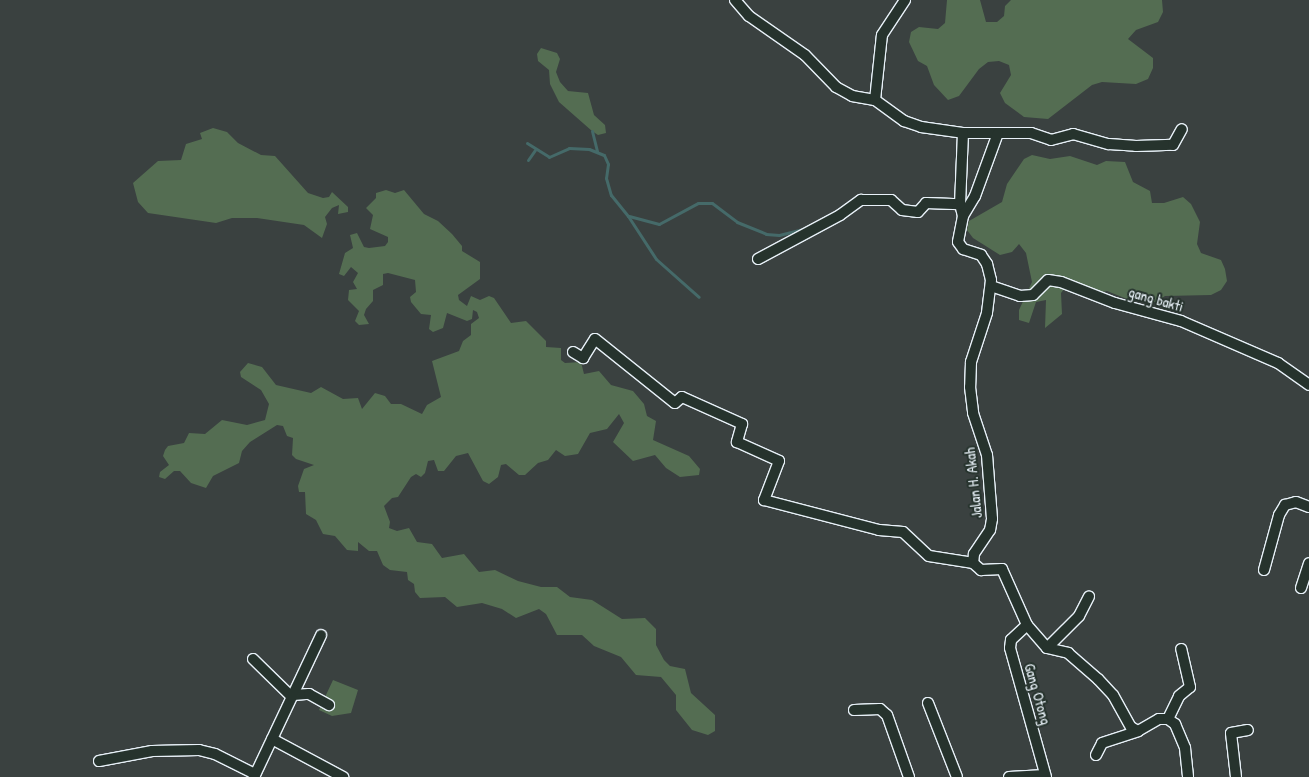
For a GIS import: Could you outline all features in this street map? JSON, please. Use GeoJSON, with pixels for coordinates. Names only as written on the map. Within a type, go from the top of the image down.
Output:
{"type":"FeatureCollection","features":[{"type":"Feature","properties":{"kind":"street"},"geometry":{"type":"LineString","coordinates":[[735,0],[749,16],[805,56],[836,87],[852,96],[875,100],[904,121],[921,127],[963,133],[1039,134],[1051,140],[1073,134],[1123,146],[1173,145],[1182,129]]}},
{"type":"Feature","properties":{"kind":"street"},"geometry":{"type":"LineString","coordinates":[[875,100],[882,35],[905,0]]}},
{"type":"Feature","properties":{"kind":"street","name":"Jalan H. Akah"},"geometry":{"type":"LineString","coordinates":[[963,133],[960,204],[963,216],[959,244],[984,260],[991,286],[987,313],[971,362],[970,387],[973,413],[987,455],[992,519],[990,530],[974,554],[973,563]]}},
{"type":"Feature","properties":{"kind":"street"},"geometry":{"type":"LineString","coordinates":[[963,216],[974,196],[998,133]]}},
{"type":"Feature","properties":{"kind":"street"},"geometry":{"type":"LineString","coordinates":[[758,259],[840,215],[861,200],[891,200],[902,210],[918,212],[926,203],[960,204]]}},
{"type":"Feature","properties":{"kind":"street","name":"gang bakti"},"geometry":{"type":"LineString","coordinates":[[991,286],[1020,296],[1033,295],[1048,280],[1060,282],[1115,303],[1181,320],[1278,363],[1309,385]]}},
{"type":"Feature","properties":{"kind":"street"},"geometry":{"type":"LineString","coordinates":[[573,352],[582,358],[596,338],[675,403],[682,397],[742,424],[737,442],[779,461],[764,500],[879,530],[903,532],[929,556],[973,563],[977,569],[1000,568],[1027,625],[1047,648],[1068,653],[1098,680],[1113,695],[1131,727],[1138,731]]}},
{"type":"Feature","properties":{"kind":"street"},"geometry":{"type":"LineString","coordinates":[[1264,570],[1279,515],[1285,505],[1296,502],[1309,507]]}},
{"type":"Feature","properties":{"kind":"street"},"geometry":{"type":"LineString","coordinates":[[1301,588],[1309,564]]}},
{"type":"Feature","properties":{"kind":"street"},"geometry":{"type":"LineString","coordinates":[[1047,648],[1079,616],[1089,596]]}},
{"type":"Feature","properties":{"kind":"street","name":"Gang Otong"},"geometry":{"type":"LineString","coordinates":[[1027,625],[1011,640],[1010,648],[1046,776]]}},
{"type":"Feature","properties":{"kind":"street"},"geometry":{"type":"LineString","coordinates":[[99,761],[152,751],[199,750],[215,754],[255,776],[321,635]]}},
{"type":"Feature","properties":{"kind":"street"},"geometry":{"type":"LineString","coordinates":[[1168,719],[1179,696],[1190,687],[1181,649]]}},
{"type":"Feature","properties":{"kind":"street"},"geometry":{"type":"LineString","coordinates":[[253,659],[292,696]]}},
{"type":"Feature","properties":{"kind":"street"},"geometry":{"type":"LineString","coordinates":[[292,696],[309,694],[329,705]]}},
{"type":"Feature","properties":{"kind":"street"},"geometry":{"type":"LineString","coordinates":[[928,703],[957,777]]}},
{"type":"Feature","properties":{"kind":"street"},"geometry":{"type":"LineString","coordinates":[[854,710],[880,709],[887,715],[909,777]]}},
{"type":"Feature","properties":{"kind":"street"},"geometry":{"type":"LineString","coordinates":[[1096,755],[1102,742],[1138,731],[1160,719],[1168,719],[1175,724],[1185,748],[1188,777]]}},
{"type":"Feature","properties":{"kind":"street"},"geometry":{"type":"LineString","coordinates":[[1236,777],[1231,733],[1248,730]]}},
{"type":"Feature","properties":{"kind":"street"},"geometry":{"type":"LineString","coordinates":[[272,739],[343,777]]}},
{"type":"Feature","properties":{"kind":"street"},"geometry":{"type":"LineString","coordinates":[[1009,777],[1046,776]]}},
{"type":"Feature","properties":{"kind":"green space"},"geometry":{"type":"Polygon","coordinates":[[[947,0],[980,0],[986,22],[997,22],[1004,16],[1005,6],[1011,0],[1162,0],[1163,12],[1158,22],[1136,30],[1128,39],[1153,58],[1153,68],[1148,79],[1136,84],[1102,82],[1092,85],[1048,119],[1024,117],[1005,103],[1000,93],[1011,75],[1009,65],[999,61],[988,62],[979,69],[959,96],[948,100],[934,85],[927,66],[918,61],[909,42],[911,32],[919,27],[938,29],[945,23],[947,0]]]}},
{"type":"Feature","properties":{"kind":"green space"},"geometry":{"type":"Polygon","coordinates":[[[541,48],[557,53],[560,59],[556,72],[560,82],[568,91],[588,93],[594,115],[605,125],[606,133],[598,135],[559,102],[550,84],[549,70],[538,61],[537,54],[541,48]]]}},
{"type":"Feature","properties":{"kind":"green space"},"geometry":{"type":"Polygon","coordinates":[[[213,128],[227,132],[238,143],[261,155],[275,156],[308,193],[323,198],[329,197],[332,192],[348,207],[348,212],[338,214],[339,205],[332,208],[325,217],[327,224],[322,238],[304,225],[257,218],[232,218],[216,223],[148,213],[138,202],[133,183],[158,161],[181,160],[186,144],[202,139],[200,133],[213,128]]]}},
{"type":"Feature","properties":{"kind":"green space"},"geometry":{"type":"Polygon","coordinates":[[[1032,155],[1050,159],[1070,156],[1097,165],[1106,161],[1125,162],[1133,182],[1150,191],[1152,203],[1164,203],[1183,197],[1191,204],[1200,222],[1197,244],[1201,253],[1221,260],[1225,269],[1227,281],[1221,290],[1211,295],[1165,296],[1156,302],[1146,302],[1138,296],[1127,299],[1107,291],[1085,296],[1068,284],[1061,293],[1062,314],[1045,328],[1046,300],[1036,302],[1029,323],[1019,320],[1019,310],[1032,282],[1026,253],[1019,244],[1012,252],[1000,255],[973,238],[967,230],[969,221],[1002,202],[1007,184],[1024,159],[1032,155]]]}},
{"type":"Feature","properties":{"kind":"green space"},"geometry":{"type":"Polygon","coordinates":[[[386,190],[395,193],[404,190],[424,214],[438,221],[452,234],[462,246],[462,251],[480,262],[480,279],[458,295],[459,300],[467,306],[471,296],[480,300],[489,296],[494,298],[511,323],[526,321],[546,341],[546,347],[561,348],[561,360],[565,363],[581,362],[584,374],[599,371],[611,385],[633,391],[644,404],[647,416],[656,421],[653,440],[689,456],[700,469],[699,475],[680,477],[666,468],[655,455],[633,461],[613,442],[624,423],[619,414],[607,429],[590,433],[578,454],[565,456],[556,450],[548,460],[538,463],[525,475],[519,475],[506,464],[501,465],[498,477],[489,484],[483,481],[468,453],[456,456],[444,471],[438,471],[434,460],[428,461],[425,473],[421,477],[416,474],[411,477],[398,497],[392,498],[384,506],[390,522],[389,528],[397,531],[409,528],[417,542],[432,544],[442,558],[464,554],[479,572],[495,570],[518,581],[541,587],[557,587],[570,597],[592,600],[622,619],[645,618],[656,629],[656,645],[664,660],[670,666],[685,669],[691,693],[715,715],[715,731],[708,735],[692,730],[676,710],[676,695],[661,677],[636,675],[621,657],[594,646],[582,635],[557,635],[546,614],[539,609],[516,618],[502,609],[482,603],[457,607],[445,597],[420,598],[415,592],[414,584],[408,580],[407,572],[390,570],[383,565],[377,551],[369,551],[358,542],[358,551],[347,550],[335,536],[323,534],[316,520],[306,514],[305,492],[299,492],[298,486],[304,469],[314,465],[296,459],[292,455],[293,438],[287,436],[283,426],[277,425],[250,442],[242,451],[239,463],[213,476],[206,488],[191,483],[180,471],[174,471],[165,479],[159,477],[160,472],[169,465],[163,456],[165,450],[168,446],[184,443],[189,433],[205,434],[222,420],[247,425],[265,420],[269,404],[261,390],[241,377],[240,372],[248,363],[262,367],[276,385],[311,393],[321,387],[343,399],[358,398],[362,409],[375,393],[385,396],[391,404],[401,404],[422,414],[427,405],[441,397],[432,361],[459,351],[463,341],[471,335],[471,324],[479,318],[477,312],[473,310],[472,319],[467,321],[447,313],[443,328],[433,332],[429,329],[431,315],[421,314],[411,302],[410,297],[416,292],[415,280],[388,273],[383,274],[383,285],[373,290],[373,301],[366,309],[364,315],[369,324],[359,325],[355,321],[359,311],[348,300],[349,290],[357,289],[353,282],[358,273],[351,267],[344,276],[339,274],[345,253],[353,248],[350,235],[357,233],[364,247],[369,248],[385,246],[388,242],[388,237],[370,229],[373,215],[366,208],[376,198],[376,193],[386,190]]]}},
{"type":"Feature","properties":{"kind":"green space"},"geometry":{"type":"Polygon","coordinates":[[[333,680],[358,690],[351,713],[332,716],[319,710],[333,680]]]}},
{"type":"Feature","properties":{"kind":"waterway"},"geometry":{"type":"LineString","coordinates":[[592,131],[597,151]]}},
{"type":"Feature","properties":{"kind":"waterway"},"geometry":{"type":"LineString","coordinates":[[527,143],[549,157],[569,148],[589,149],[604,155],[608,164],[606,178],[611,195],[628,216],[656,259],[699,297]]}},
{"type":"Feature","properties":{"kind":"waterway"},"geometry":{"type":"LineString","coordinates":[[528,160],[535,150]]}},
{"type":"Feature","properties":{"kind":"waterway"},"geometry":{"type":"LineString","coordinates":[[629,216],[659,224],[698,203],[712,203],[737,222],[766,234],[779,235],[807,228]]}}]}
